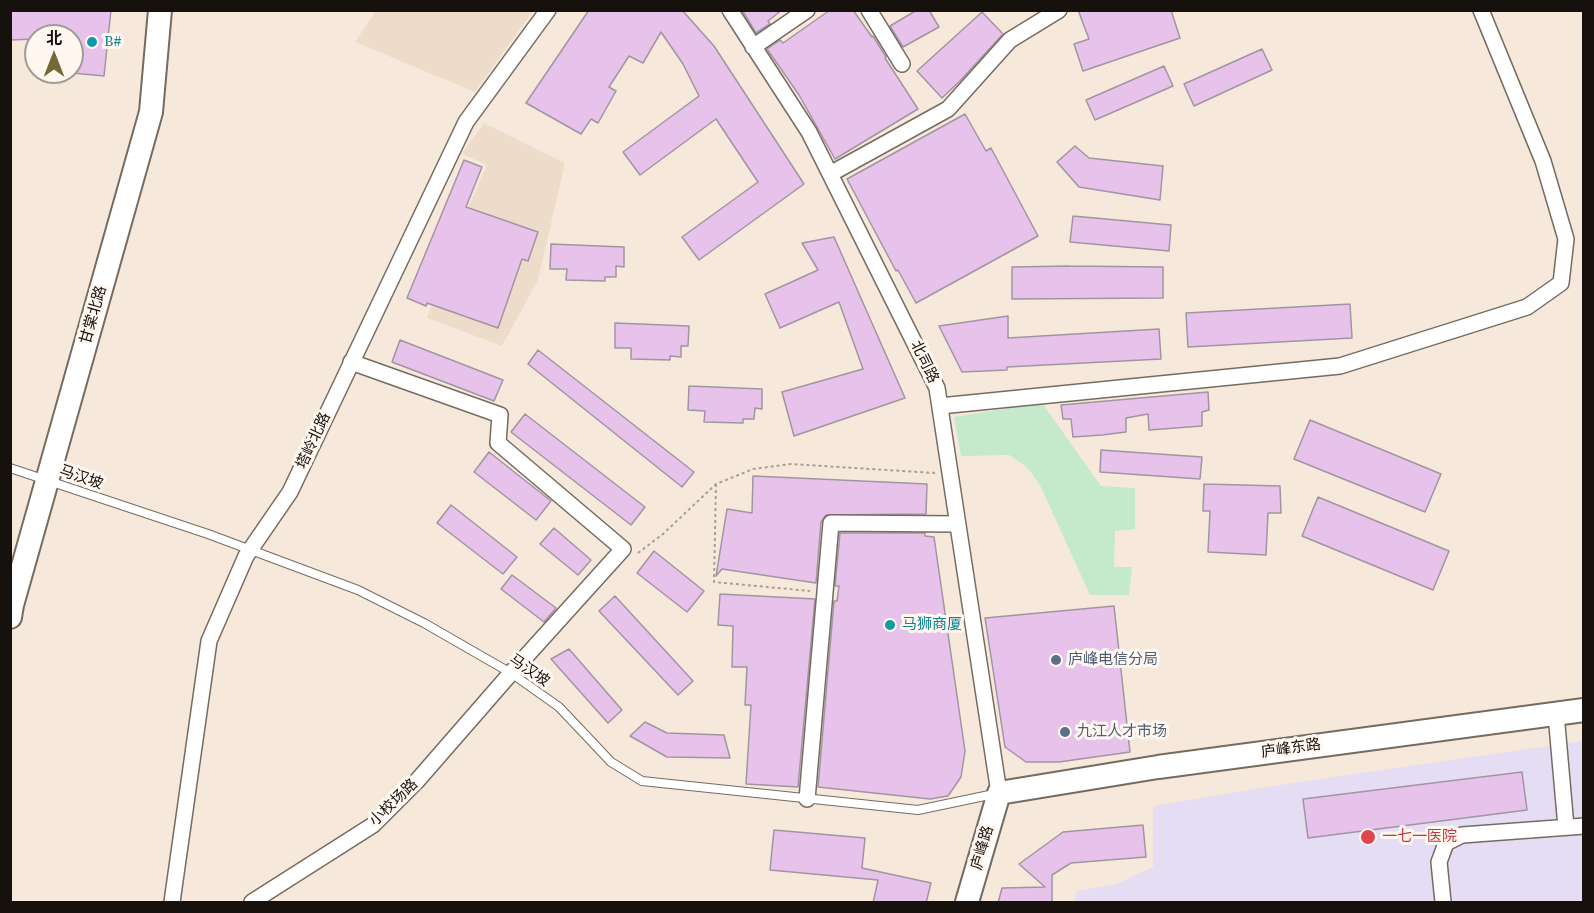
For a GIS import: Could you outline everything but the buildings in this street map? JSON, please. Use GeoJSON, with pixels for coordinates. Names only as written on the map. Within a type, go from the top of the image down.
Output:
{"type":"FeatureCollection","features":[{"type":"Feature","properties":{"kind":"main road","name":"甘棠北路"},"geometry":{"type":"LineString","coordinates":[[11,609],[151,112],[160,10]]}},
{"type":"Feature","properties":{"kind":"main road","name":"庐峰东路"},"geometry":{"type":"LineString","coordinates":[[999,793],[1158,767],[1584,710]]}},
{"type":"Feature","properties":{"kind":"main road","name":"庐峰路"},"geometry":{"type":"LineString","coordinates":[[967,903],[999,793]]}},
{"type":"Feature","properties":{"kind":"street","name":"塔岭北路"},"geometry":{"type":"LineString","coordinates":[[172,903],[209,641],[250,550],[290,492],[465,122],[548,10]]}},
{"type":"Feature","properties":{"kind":"street","name":"北司路"},"geometry":{"type":"LineString","coordinates":[[730,10],[809,132],[937,388],[999,793]]}},
{"type":"Feature","properties":{"kind":"street"},"geometry":{"type":"LineString","coordinates":[[753,46],[807,10]]}},
{"type":"Feature","properties":{"kind":"street"},"geometry":{"type":"LineString","coordinates":[[868,10],[902,64]]}},
{"type":"Feature","properties":{"kind":"street"},"geometry":{"type":"LineString","coordinates":[[830,174],[948,109],[1010,40],[1059,10]]}},
{"type":"Feature","properties":{"kind":"street"},"geometry":{"type":"LineString","coordinates":[[940,406],[1340,366],[1527,307],[1561,283],[1566,239],[1543,161],[1481,10]]}},
{"type":"Feature","properties":{"kind":"street","name":"小校场路"},"geometry":{"type":"LineString","coordinates":[[252,903],[373,825],[416,783],[623,549],[498,443],[500,416],[351,362]]}},
{"type":"Feature","properties":{"kind":"street"},"geometry":{"type":"LineString","coordinates":[[807,799],[831,523],[957,524]]}},
{"type":"Feature","properties":{"kind":"street"},"geometry":{"type":"LineString","coordinates":[[1556,714],[1566,827]]}},
{"type":"Feature","properties":{"kind":"street"},"geometry":{"type":"LineString","coordinates":[[1443,903],[1439,862],[1446,843],[1462,836],[1584,826]]}},
{"type":"Feature","properties":{"kind":"lane","name":"马汉坡"},"geometry":{"type":"LineString","coordinates":[[10,468],[250,550],[358,590],[424,623],[511,673],[559,707],[611,762],[642,781],[918,810],[999,793]]}},
{"type":"Feature","properties":{"kind":"path"},"geometry":{"type":"LineString","coordinates":[[638,553],[663,534],[716,484],[753,469],[791,464],[949,473]]}},
{"type":"Feature","properties":{"kind":"path"},"geometry":{"type":"LineString","coordinates":[[716,484],[714,582],[825,593]]}},
{"type":"Feature","properties":{"kind":"shaded area"},"geometry":{"type":"Polygon","coordinates":[[[376,11],[533,11],[475,92],[355,42],[376,11]]]}},
{"type":"Feature","properties":{"kind":"shaded area"},"geometry":{"type":"Polygon","coordinates":[[[484,123],[565,163],[538,280],[502,346],[427,318],[463,219],[487,165],[462,154],[484,123]]]}},
{"type":"Feature","properties":{"kind":"shaded area","name":"一七一医院"},"geometry":{"type":"Polygon","coordinates":[[[1583,741],[1583,902],[1074,902],[1077,891],[1116,884],[1153,867],[1153,806],[1299,782],[1583,741]]]}},
{"type":"Feature","properties":{"kind":"green space"},"geometry":{"type":"Polygon","coordinates":[[[1042,403],[1101,486],[1135,488],[1135,529],[1115,531],[1114,567],[1132,567],[1129,595],[1090,595],[1040,485],[1027,467],[1009,455],[961,456],[954,417],[1042,403]]]}},
{"type":"Feature","properties":{"kind":"place","name":"B#"},"geometry":{"type":"Point","coordinates":[92,42]}},
{"type":"Feature","properties":{"kind":"place","name":"马狮商厦"},"geometry":{"type":"Point","coordinates":[890,625]}},
{"type":"Feature","properties":{"kind":"place","name":"庐峰电信分局"},"geometry":{"type":"Point","coordinates":[1056,660]}},
{"type":"Feature","properties":{"kind":"place","name":"九江人才市场"},"geometry":{"type":"Point","coordinates":[1065,732]}},
{"type":"Feature","properties":{"kind":"place","name":"一七一医院"},"geometry":{"type":"Point","coordinates":[1368,837]}}]}
